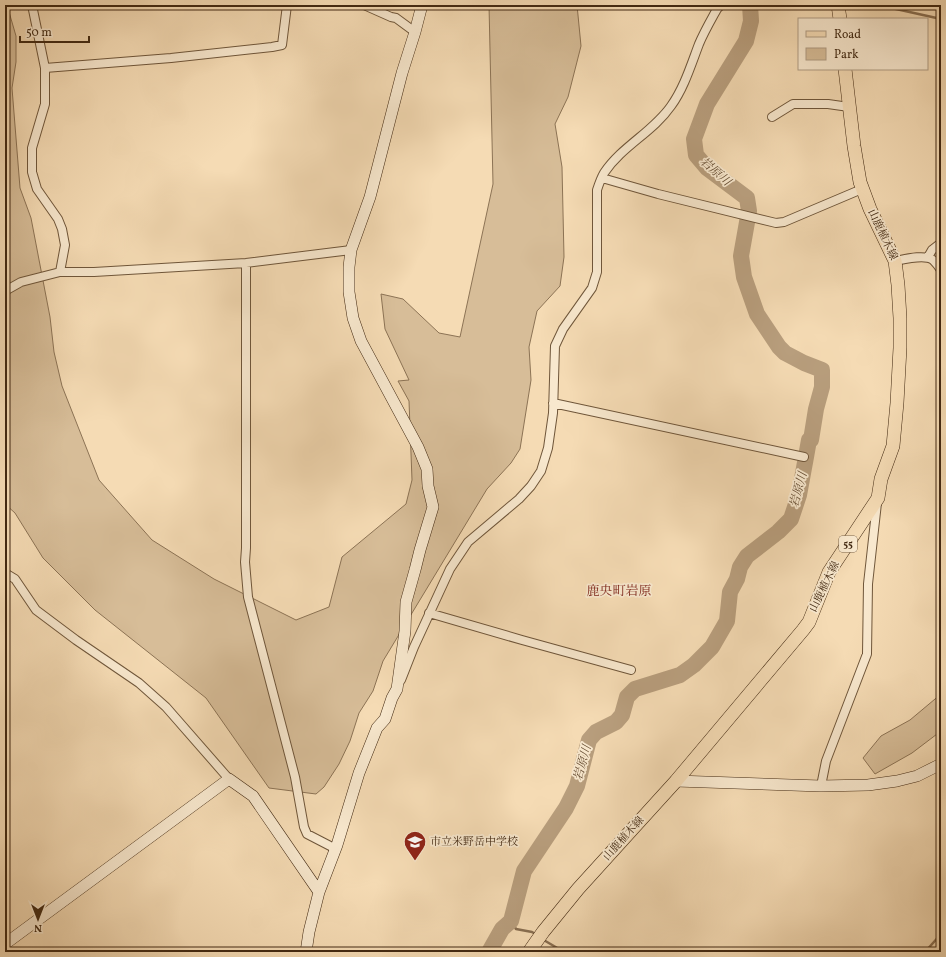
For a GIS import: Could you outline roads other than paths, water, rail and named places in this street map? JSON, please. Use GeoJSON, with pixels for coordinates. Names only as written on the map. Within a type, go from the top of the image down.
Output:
{"type":"FeatureCollection","features":[{"type":"Feature","properties":{"kind":"main road"},"geometry":{"type":"LineString","coordinates":[[838,5],[840,18]]}},
{"type":"Feature","properties":{"kind":"main road","name":"山鹿植木線"},"geometry":{"type":"LineString","coordinates":[[531,950],[543,932],[583,883],[676,781],[803,630],[808,622],[829,572],[878,498],[881,479],[893,446],[900,348],[898,285],[895,261],[862,189],[856,164],[845,70]]}},
{"type":"Feature","properties":{"kind":"street"},"geometry":{"type":"LineString","coordinates":[[32,5],[45,68],[45,104],[32,148],[32,172],[37,189],[58,219],[62,229],[65,245],[60,272]]}},
{"type":"Feature","properties":{"kind":"street"},"geometry":{"type":"LineString","coordinates":[[45,68],[171,58],[282,45],[287,5]]}},
{"type":"Feature","properties":{"kind":"street"},"geometry":{"type":"LineString","coordinates":[[364,5],[390,17],[396,18],[415,32]]}},
{"type":"Feature","properties":{"kind":"street"},"geometry":{"type":"LineString","coordinates":[[397,689],[405,631],[406,602],[433,506],[428,486],[427,469],[418,447],[361,341],[353,318],[349,267],[351,250],[370,197],[402,73],[422,5]]}},
{"type":"Feature","properties":{"kind":"street"},"geometry":{"type":"LineString","coordinates":[[306,952],[309,932],[319,892],[336,849],[359,774],[377,728],[385,719],[392,698],[450,569],[468,542],[519,499],[542,471],[548,448],[553,403],[555,346],[563,329],[592,288],[597,272],[597,190],[603,174],[619,155],[659,121],[672,105],[685,80],[700,42],[717,9],[721,5]]}},
{"type":"Feature","properties":{"kind":"street"},"geometry":{"type":"LineString","coordinates":[[772,118],[793,104],[828,104],[849,107]]}},
{"type":"Feature","properties":{"kind":"street"},"geometry":{"type":"LineString","coordinates":[[602,178],[658,194],[776,223],[784,222],[862,189]]}},
{"type":"Feature","properties":{"kind":"street"},"geometry":{"type":"LineString","coordinates":[[928,257],[932,250],[941,243]]}},
{"type":"Feature","properties":{"kind":"street"},"geometry":{"type":"LineString","coordinates":[[5,291],[21,282],[60,272],[137,270],[246,263],[351,250]]}},
{"type":"Feature","properties":{"kind":"street"},"geometry":{"type":"LineString","coordinates":[[895,261],[928,257],[933,260],[941,270]]}},
{"type":"Feature","properties":{"kind":"street"},"geometry":{"type":"LineString","coordinates":[[246,263],[245,562],[248,597],[295,777],[304,827],[307,834],[336,849]]}},
{"type":"Feature","properties":{"kind":"street"},"geometry":{"type":"LineString","coordinates":[[553,403],[804,457]]}},
{"type":"Feature","properties":{"kind":"street"},"geometry":{"type":"LineString","coordinates":[[821,786],[826,760],[867,654],[868,584],[878,498]]}},
{"type":"Feature","properties":{"kind":"street"},"geometry":{"type":"LineString","coordinates":[[5,573],[15,580],[36,610],[76,640],[139,683],[166,707],[229,778],[253,796],[319,892]]}},
{"type":"Feature","properties":{"kind":"street"},"geometry":{"type":"LineString","coordinates":[[429,613],[631,670]]}},
{"type":"Feature","properties":{"kind":"street"},"geometry":{"type":"LineString","coordinates":[[676,781],[821,786],[868,785],[897,781],[917,776],[941,764]]}},
{"type":"Feature","properties":{"kind":"street"},"geometry":{"type":"LineString","coordinates":[[5,944],[229,778]]}},
{"type":"Feature","properties":{"kind":"waterway","name":"岩原川"},"geometry":{"type":"LineString","coordinates":[[489,952],[502,929],[511,921],[524,871],[566,808],[577,786],[589,740],[596,732],[616,722],[622,715],[627,697],[635,689],[680,675],[694,665],[712,647],[727,621],[730,592],[737,579],[740,567],[747,556],[778,532],[791,519],[799,495],[809,440],[811,440],[816,409],[822,387],[822,370],[785,353],[779,347],[757,314],[744,277],[741,256],[749,211],[747,198],[707,168],[696,155],[694,139],[707,104],[746,41],[751,21],[750,5]]}},
{"type":"Feature","properties":{"kind":"waterway"},"geometry":{"type":"LineString","coordinates":[[817,5],[834,6]]}},
{"type":"Feature","properties":{"kind":"waterway"},"geometry":{"type":"LineString","coordinates":[[843,6],[878,5],[941,19]]}},
{"type":"Feature","properties":{"kind":"waterway"},"geometry":{"type":"LineString","coordinates":[[511,921],[516,929],[532,932],[537,935]]}},
{"type":"Feature","properties":{"kind":"waterway"},"geometry":{"type":"LineString","coordinates":[[925,952],[941,934]]}},
{"type":"Feature","properties":{"kind":"waterway"},"geometry":{"type":"LineString","coordinates":[[542,939],[564,952]]}},
{"type":"Feature","properties":{"kind":"place","name":"市立米野岳中学校"},"geometry":{"type":"Point","coordinates":[415,862]}},
{"type":"Feature","properties":{"kind":"district","name":"鹿央町岩原"},"geometry":{"type":"Point","coordinates":[619,592]}}]}
